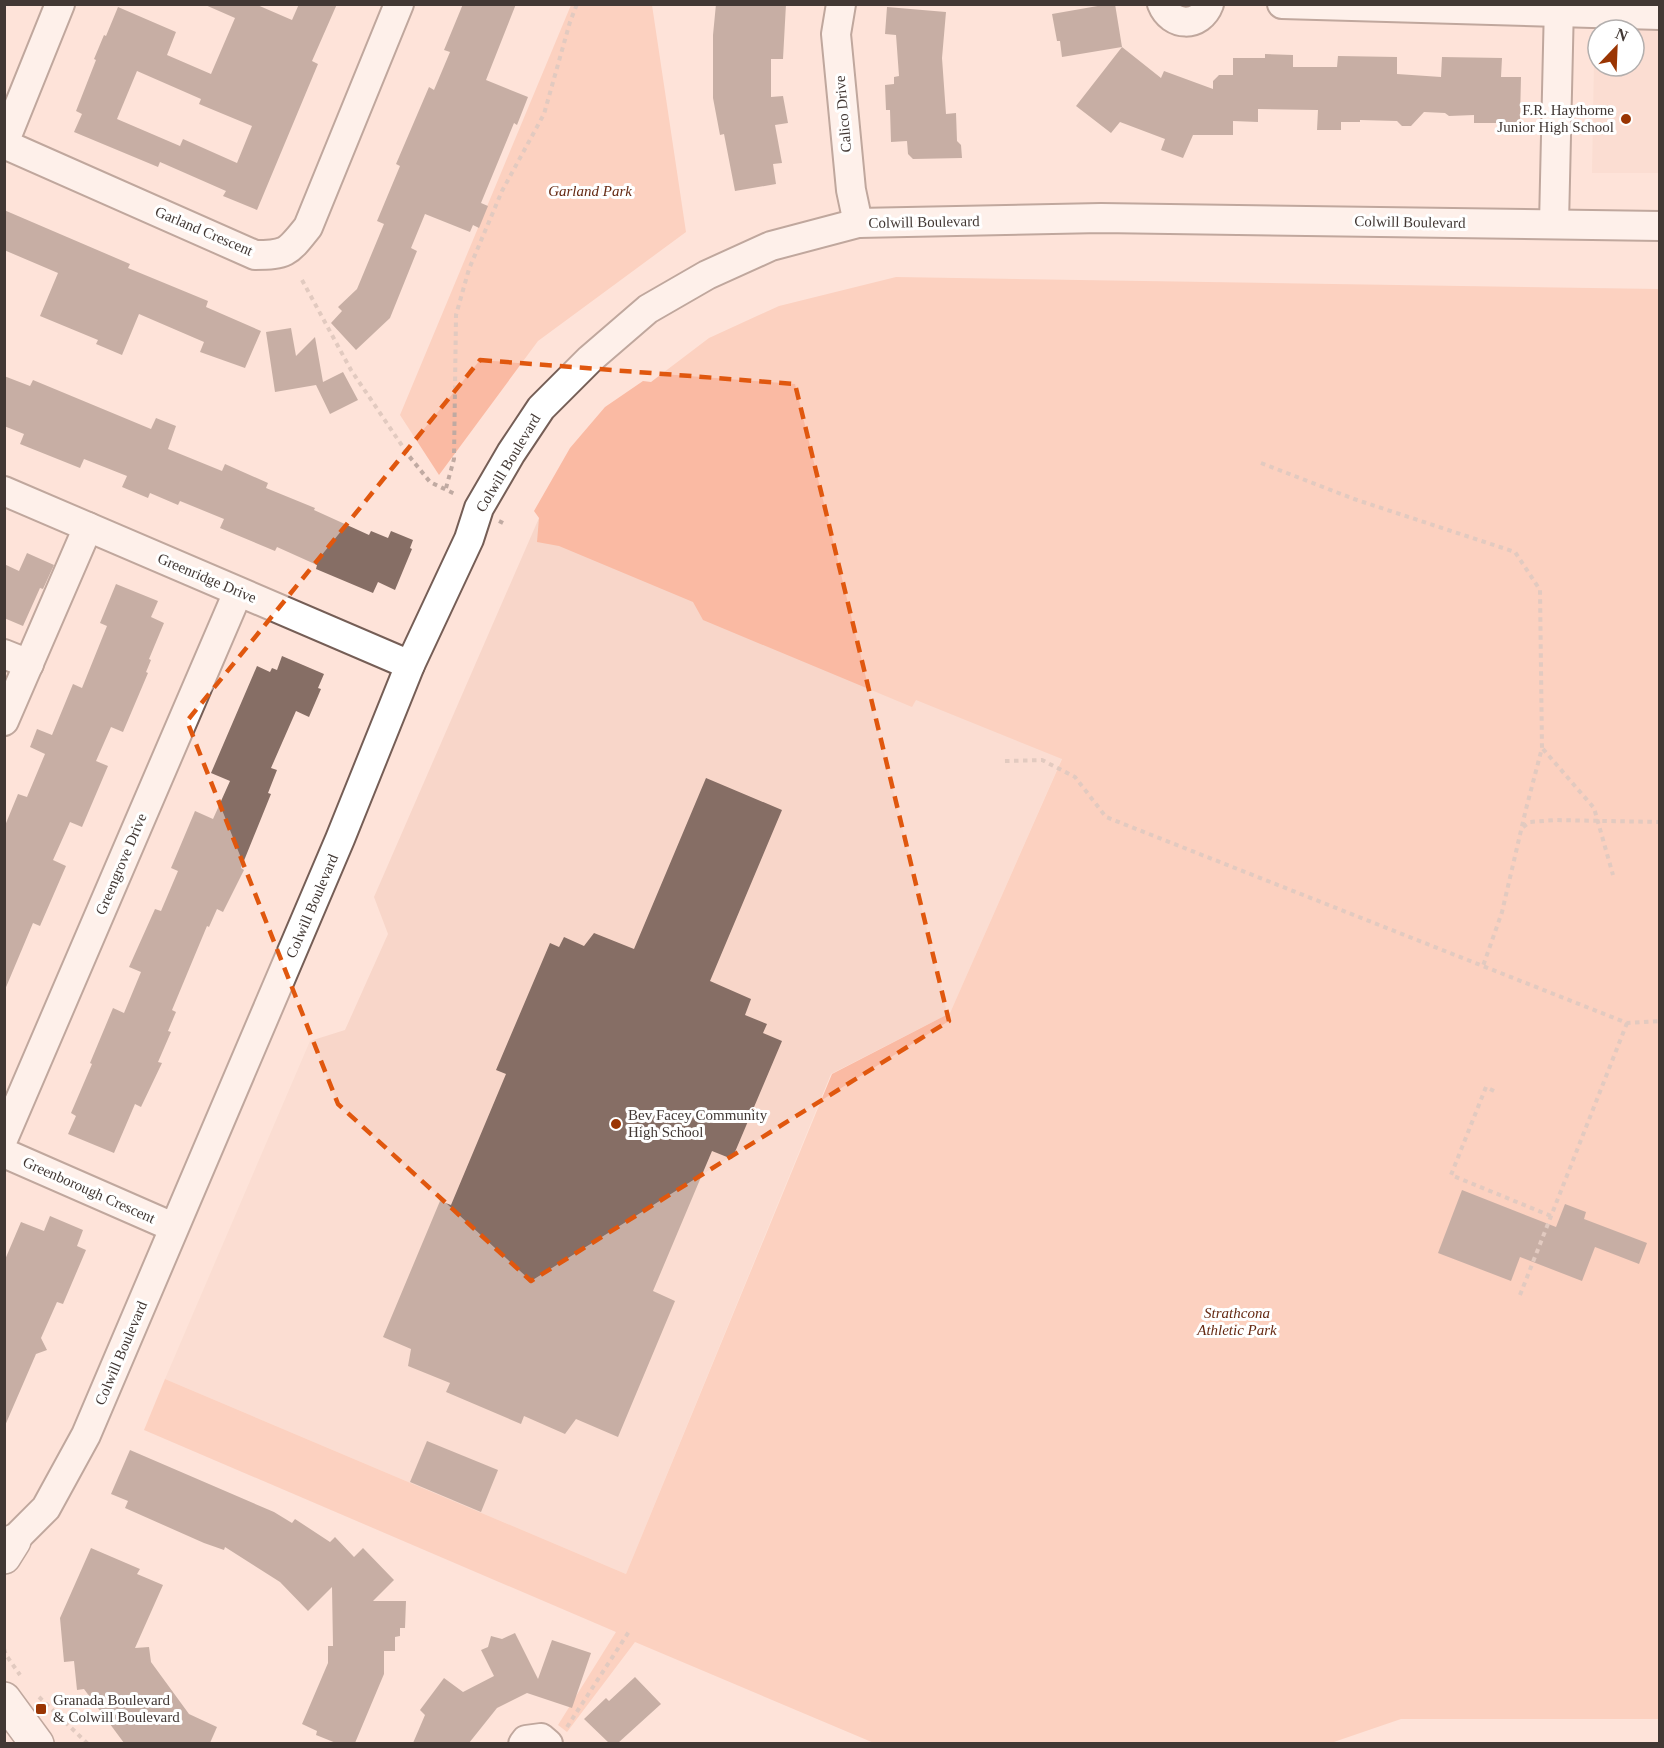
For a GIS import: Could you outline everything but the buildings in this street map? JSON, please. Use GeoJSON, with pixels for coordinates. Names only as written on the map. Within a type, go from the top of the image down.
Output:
{"type":"FeatureCollection","features":[{"type":"Feature","properties":{"kind":"main road"},"geometry":{"type":"LineString","coordinates":[[14,1689],[37,1743]]}},
{"type":"Feature","properties":{"kind":"main road"},"geometry":{"type":"LineString","coordinates":[[4,1725],[24,1743]]}},
{"type":"Feature","properties":{"kind":"street"},"geometry":{"type":"LineString","coordinates":[[4,144],[60,4]]}},
{"type":"Feature","properties":{"kind":"street","name":"Garland Crescent"},"geometry":{"type":"LineString","coordinates":[[4,144],[255,255],[278,255],[290,249],[308,227],[399,4]]}},
{"type":"Feature","properties":{"kind":"street","name":"Calico Drive"},"geometry":{"type":"LineString","coordinates":[[841,4],[836,34],[851,190],[858,223]]}},
{"type":"Feature","properties":{"kind":"street"},"geometry":{"type":"LineString","coordinates":[[1162,4],[1171,17],[1180,22],[1188,22],[1202,16],[1209,4]]}},
{"type":"Feature","properties":{"kind":"street"},"geometry":{"type":"LineString","coordinates":[[1282,4],[1559,9],[1659,15]]}},
{"type":"Feature","properties":{"kind":"street"},"geometry":{"type":"LineString","coordinates":[[1554,224],[1559,9]]}},
{"type":"Feature","properties":{"kind":"street","name":"Colwill Boulevard"},"geometry":{"type":"LineString","coordinates":[[8,1550],[46,1508],[86,1435],[240,1077],[410,665],[469,539],[479,508],[541,408],[590,359],[648,309],[707,275],[771,246],[858,223],[1101,218],[1659,226]]}},
{"type":"Feature","properties":{"kind":"street","name":"Greenridge Drive"},"geometry":{"type":"LineString","coordinates":[[4,491],[410,665]]}},
{"type":"Feature","properties":{"kind":"street"},"geometry":{"type":"LineString","coordinates":[[4,721],[17,659],[88,527]]}},
{"type":"Feature","properties":{"kind":"street","name":"Greengrove Drive"},"geometry":{"type":"LineString","coordinates":[[4,1137],[238,592]]}},
{"type":"Feature","properties":{"kind":"street","name":"Greenborough Crescent"},"geometry":{"type":"LineString","coordinates":[[4,1153],[174,1227]]}},
{"type":"Feature","properties":{"kind":"street"},"geometry":{"type":"LineString","coordinates":[[523,1743],[526,1740],[541,1738],[555,1739]]}},
{"type":"Feature","properties":{"kind":"path"},"geometry":{"type":"LineString","coordinates":[[302,280],[351,370],[387,425],[430,482],[446,488],[454,459],[456,315],[469,269],[502,191],[544,114],[577,4]]}},
{"type":"Feature","properties":{"kind":"path"},"geometry":{"type":"LineString","coordinates":[[1261,462],[1354,499],[1515,552],[1540,590],[1542,748],[1502,912],[1483,966]]}},
{"type":"Feature","properties":{"kind":"path"},"geometry":{"type":"LineString","coordinates":[[1542,748],[1594,808],[1613,875]]}},
{"type":"Feature","properties":{"kind":"path"},"geometry":{"type":"LineString","coordinates":[[1005,761],[1042,760],[1076,777],[1106,817],[1627,1023],[1659,1021]]}},
{"type":"Feature","properties":{"kind":"path"},"geometry":{"type":"LineString","coordinates":[[1520,833],[1525,824],[1530,822],[1555,820],[1659,822]]}},
{"type":"Feature","properties":{"kind":"path"},"geometry":{"type":"LineString","coordinates":[[1520,1295],[1627,1023]]}},
{"type":"Feature","properties":{"kind":"path"},"geometry":{"type":"LineString","coordinates":[[1494,1090],[1486,1087],[1451,1175],[1551,1216]]}},
{"type":"Feature","properties":{"kind":"path"},"geometry":{"type":"LineString","coordinates":[[555,1739],[630,1630]]}},
{"type":"Feature","properties":{"kind":"path"},"geometry":{"type":"LineString","coordinates":[[4,1648],[14,1689]]}},
{"type":"Feature","properties":{"kind":"path"},"geometry":{"type":"LineString","coordinates":[[37,1695],[88,1743]]}},
{"type":"Feature","properties":{"kind":"highlighted area"},"geometry":{"type":"Polygon","coordinates":[[[480,360],[795,384],[949,1021],[531,1281],[338,1104],[187,721],[480,360]]]}},
{"type":"Feature","properties":{"kind":"shaded area","name":"F.R. Haythorne Junior High School"},"geometry":{"type":"Polygon","coordinates":[[[1595,5],[1659,5],[1659,173],[1592,173],[1594,78],[1646,78],[1646,18],[1595,18],[1595,5]]]}},
{"type":"Feature","properties":{"kind":"shaded area","name":"Bev Facey Community High School"},"geometry":{"type":"Polygon","coordinates":[[[539,518],[1067,747],[950,1013],[831,1074],[626,1574],[165,1379],[310,1041],[345,1030],[388,934],[374,897],[539,518]]]}},
{"type":"Feature","properties":{"kind":"green space","name":"Garland Park"},"geometry":{"type":"Polygon","coordinates":[[[571,5],[652,5],[686,232],[538,341],[439,475],[400,415],[571,5]]]}},
{"type":"Feature","properties":{"kind":"green space","name":"Strathcona Athletic Park"},"geometry":{"type":"Polygon","coordinates":[[[896,277],[1659,289],[1659,1719],[1401,1719],[1328,1744],[874,1743],[635,1642],[567,1732],[558,1725],[616,1632],[144,1430],[165,1379],[626,1574],[832,1074],[950,1013],[1062,759],[916,700],[912,707],[703,620],[693,602],[559,546],[537,542],[539,518],[534,511],[570,448],[605,407],[643,381],[651,382],[709,338],[779,306],[896,277]]]}},
{"type":"Feature","properties":{"kind":"place","name":"F.R. Haythorne Junior High School"},"geometry":{"type":"Point","coordinates":[1626,119]}},
{"type":"Feature","properties":{"kind":"place","name":"Bev Facey Community High School"},"geometry":{"type":"Point","coordinates":[616,1124]}},
{"type":"Feature","properties":{"kind":"place","name":"Granada Boulevard & Colwill Boulevard"},"geometry":{"type":"Point","coordinates":[41,1709]}}]}
